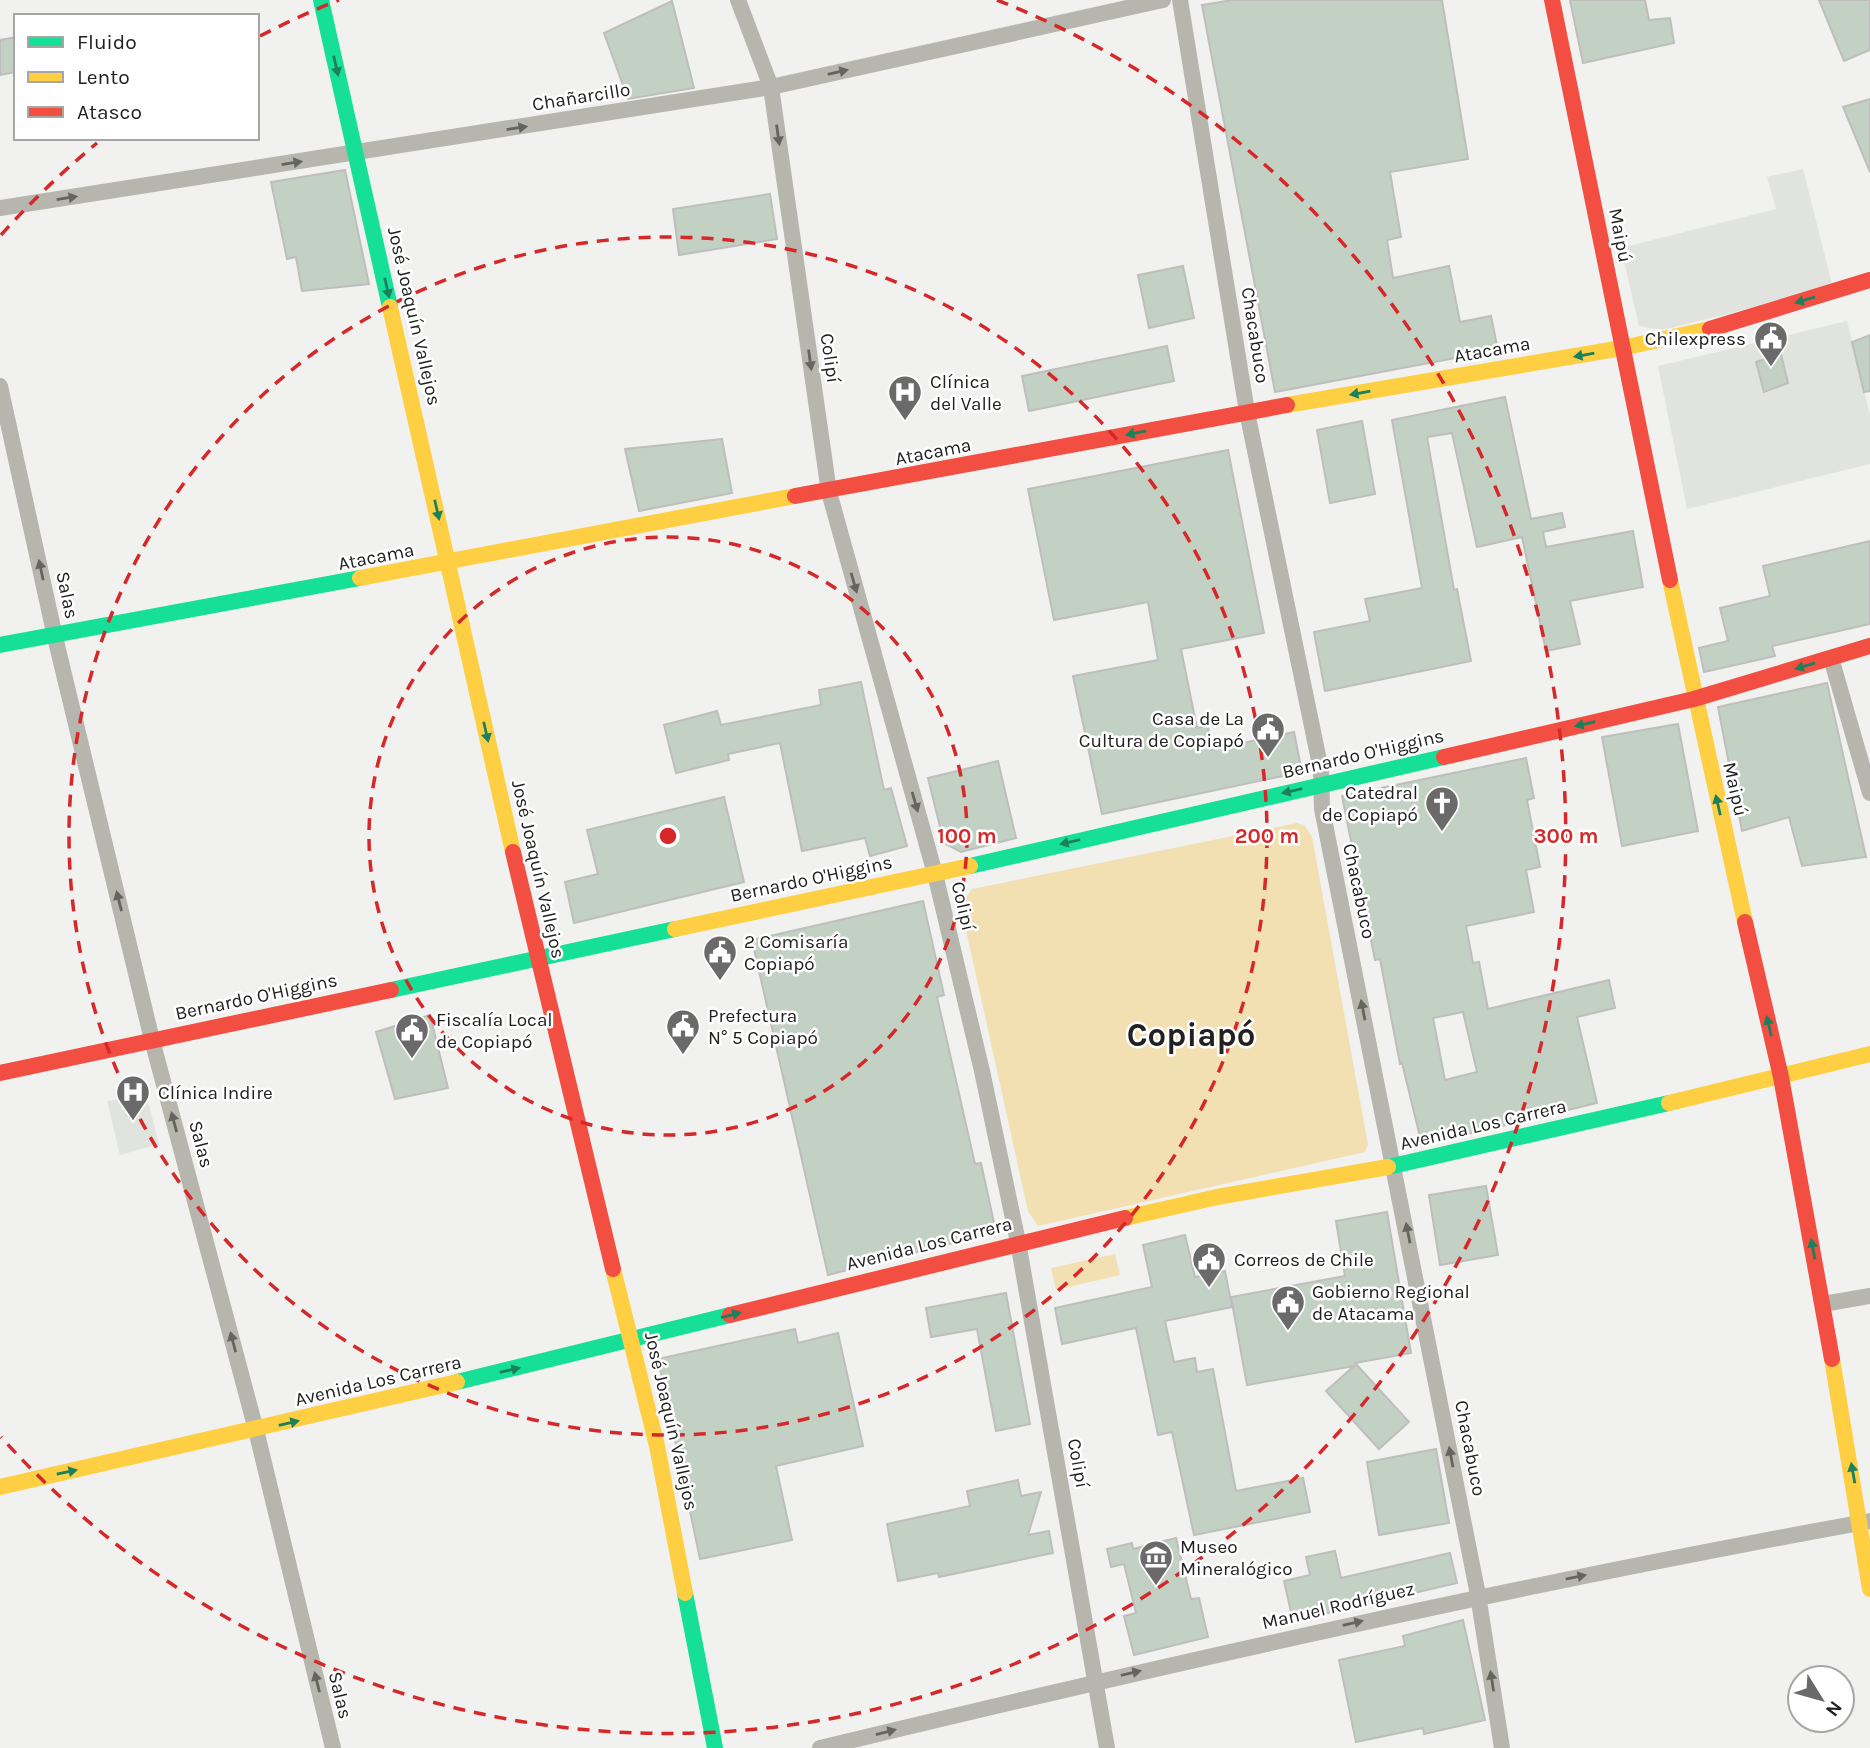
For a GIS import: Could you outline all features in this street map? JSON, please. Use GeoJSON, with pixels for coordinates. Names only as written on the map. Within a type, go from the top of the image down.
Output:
{"type":"FeatureCollection","features":[{"type":"Feature","properties":{"kind":"main road","name":"José Joaquín Vallejos"},"geometry":{"type":"LineString","coordinates":[[321,0],[537,957],[633,1340],[679,1552],[715,1748]]}},
{"type":"Feature","properties":{"kind":"main road","name":"Maipú"},"geometry":{"type":"LineString","coordinates":[[1552,0],[1694,699],[1781,1077],[1866,1522],[1870,1589]]}},
{"type":"Feature","properties":{"kind":"main road","name":"Atacama"},"geometry":{"type":"LineString","coordinates":[[0,645],[55,637],[1247,412],[1622,348],[1706,330],[1870,280]]}},
{"type":"Feature","properties":{"kind":"main road","name":"Bernardo O'Higgins"},"geometry":{"type":"LineString","coordinates":[[0,1073],[934,874],[1694,699],[1870,646]]}},
{"type":"Feature","properties":{"kind":"main road","name":"Avenida Los Carrera"},"geometry":{"type":"LineString","coordinates":[[0,1487],[256,1430],[633,1340],[1018,1242],[1217,1197],[1395,1166],[1870,1054]]}},
{"type":"Feature","properties":{"kind":"street","name":"Colipí"},"geometry":{"type":"LineString","coordinates":[[738,0],[771,87],[828,492],[934,874],[982,1071],[1018,1242],[1107,1748]]}},
{"type":"Feature","properties":{"kind":"street","name":"Chañarcillo"},"geometry":{"type":"LineString","coordinates":[[0,208],[771,87],[1163,0]]}},
{"type":"Feature","properties":{"kind":"street","name":"Chacabuco"},"geometry":{"type":"LineString","coordinates":[[1180,0],[1247,412],[1321,770],[1322,809],[1395,1166],[1478,1595],[1503,1748]]}},
{"type":"Feature","properties":{"kind":"street","name":"Salas"},"geometry":{"type":"LineString","coordinates":[[0,386],[55,637],[152,1040],[256,1430],[333,1748]]}},
{"type":"Feature","properties":{"kind":"street"},"geometry":{"type":"LineString","coordinates":[[1831,658],[1870,793]]}},
{"type":"Feature","properties":{"kind":"street"},"geometry":{"type":"LineString","coordinates":[[1823,1304],[1870,1296]]}},
{"type":"Feature","properties":{"kind":"street","name":"Manuel Rodríguez"},"geometry":{"type":"LineString","coordinates":[[820,1748],[1095,1681],[1478,1595],[1866,1522]]}},
{"type":"Feature","properties":{"kind":"shaded area"},"geometry":{"type":"Polygon","coordinates":[[[1803,169],[1833,288],[1662,330],[1639,326],[1621,248],[1776,209],[1767,177],[1803,169]]]}},
{"type":"Feature","properties":{"kind":"shaded area"},"geometry":{"type":"Polygon","coordinates":[[[1847,321],[1870,415],[1870,464],[1687,509],[1658,366],[1847,321]]]}},
{"type":"Feature","properties":{"kind":"shaded area"},"geometry":{"type":"Polygon","coordinates":[[[1297,823],[1305,826],[1312,837],[1368,1145],[1365,1152],[1038,1226],[1028,1211],[962,912],[964,900],[972,889],[1297,823]]]}},
{"type":"Feature","properties":{"kind":"shaded area","name":"Clínica Indire"},"geometry":{"type":"Polygon","coordinates":[[[146,1094],[159,1144],[120,1155],[107,1101],[146,1094]]]}},
{"type":"Feature","properties":{"kind":"shaded area"},"geometry":{"type":"Polygon","coordinates":[[[1115,1254],[1120,1275],[1056,1290],[1051,1268],[1115,1254]]]}},
{"type":"Feature","properties":{"kind":"building"},"geometry":{"type":"Polygon","coordinates":[[[1232,0],[1442,0],[1468,159],[1390,172],[1401,237],[1387,240],[1393,278],[1449,266],[1460,322],[1491,316],[1498,350],[1275,392],[1202,5],[1232,0]]]}},
{"type":"Feature","properties":{"kind":"building"},"geometry":{"type":"Polygon","coordinates":[[[1570,0],[1645,0],[1649,20],[1670,18],[1674,43],[1583,63],[1570,0]]]}},
{"type":"Feature","properties":{"kind":"building"},"geometry":{"type":"Polygon","coordinates":[[[1819,0],[1870,0],[1870,50],[1844,61],[1819,0]]]}},
{"type":"Feature","properties":{"kind":"building"},"geometry":{"type":"Polygon","coordinates":[[[672,1],[694,88],[628,99],[604,33],[672,1]]]}},
{"type":"Feature","properties":{"kind":"building"},"geometry":{"type":"Polygon","coordinates":[[[14,37],[14,72],[0,75],[0,40],[14,37]]]}},
{"type":"Feature","properties":{"kind":"building"},"geometry":{"type":"Polygon","coordinates":[[[1870,99],[1870,172],[1843,107],[1870,99]]]}},
{"type":"Feature","properties":{"kind":"building"},"geometry":{"type":"Polygon","coordinates":[[[345,170],[369,284],[302,291],[296,257],[287,259],[271,182],[345,170]]]}},
{"type":"Feature","properties":{"kind":"building"},"geometry":{"type":"Polygon","coordinates":[[[770,194],[777,239],[679,255],[673,209],[770,194]]]}},
{"type":"Feature","properties":{"kind":"building"},"geometry":{"type":"Polygon","coordinates":[[[1183,266],[1194,318],[1149,328],[1138,275],[1183,266]]]}},
{"type":"Feature","properties":{"kind":"building"},"geometry":{"type":"Polygon","coordinates":[[[1870,335],[1870,391],[1864,392],[1852,342],[1870,335]]]}},
{"type":"Feature","properties":{"kind":"building"},"geometry":{"type":"Polygon","coordinates":[[[1167,346],[1174,381],[1029,411],[1022,376],[1167,346]]]}},
{"type":"Feature","properties":{"kind":"building"},"geometry":{"type":"Polygon","coordinates":[[[1781,354],[1788,383],[1764,392],[1756,362],[1781,354]]]}},
{"type":"Feature","properties":{"kind":"building"},"geometry":{"type":"Polygon","coordinates":[[[1505,397],[1531,519],[1562,513],[1565,527],[1543,532],[1546,547],[1633,531],[1643,587],[1570,601],[1580,644],[1546,651],[1522,537],[1477,547],[1452,433],[1427,437],[1454,590],[1457,589],[1471,661],[1325,691],[1314,632],[1370,621],[1365,599],[1422,588],[1392,420],[1505,397]]]}},
{"type":"Feature","properties":{"kind":"building"},"geometry":{"type":"Polygon","coordinates":[[[1362,421],[1375,494],[1330,503],[1317,430],[1362,421]]]}},
{"type":"Feature","properties":{"kind":"building"},"geometry":{"type":"Polygon","coordinates":[[[722,439],[732,493],[639,511],[625,449],[722,439]]]}},
{"type":"Feature","properties":{"kind":"building"},"geometry":{"type":"Polygon","coordinates":[[[1228,450],[1264,633],[1181,649],[1197,728],[1208,726],[1211,750],[1294,732],[1302,772],[1102,814],[1073,676],[1158,660],[1148,602],[1054,620],[1028,489],[1228,450]]]}},
{"type":"Feature","properties":{"kind":"building"},"geometry":{"type":"Polygon","coordinates":[[[1870,541],[1870,624],[1772,646],[1775,656],[1704,672],[1699,648],[1728,641],[1720,608],[1770,596],[1763,566],[1870,541]]]}},
{"type":"Feature","properties":{"kind":"building"},"geometry":{"type":"Polygon","coordinates":[[[861,682],[884,790],[891,788],[907,846],[870,856],[865,838],[802,851],[780,743],[728,754],[729,760],[676,773],[664,725],[717,711],[721,725],[821,705],[819,690],[861,682]]]}},
{"type":"Feature","properties":{"kind":"building"},"geometry":{"type":"Polygon","coordinates":[[[1827,683],[1866,857],[1802,866],[1789,817],[1742,831],[1718,707],[1827,683]]]}},
{"type":"Feature","properties":{"kind":"building"},"geometry":{"type":"Polygon","coordinates":[[[1678,724],[1698,831],[1622,846],[1602,737],[1678,724]]]}},
{"type":"Feature","properties":{"kind":"building"},"geometry":{"type":"Polygon","coordinates":[[[1526,758],[1534,798],[1527,800],[1540,867],[1526,870],[1534,912],[1466,926],[1473,963],[1479,962],[1488,1009],[1609,980],[1615,1008],[1577,1017],[1597,1103],[1422,1145],[1402,1063],[1400,1064],[1380,959],[1375,960],[1342,796],[1526,758]],[[1463,1012],[1433,1018],[1445,1080],[1477,1072],[1463,1012]]]}},
{"type":"Feature","properties":{"kind":"building"},"geometry":{"type":"Polygon","coordinates":[[[998,761],[1016,838],[961,852],[944,843],[928,778],[998,761]]]}},
{"type":"Feature","properties":{"kind":"building"},"geometry":{"type":"Polygon","coordinates":[[[724,797],[744,882],[574,923],[565,882],[598,874],[587,830],[724,797]]]}},
{"type":"Feature","properties":{"kind":"building"},"geometry":{"type":"Polygon","coordinates":[[[923,901],[944,995],[937,997],[975,1164],[981,1163],[996,1232],[828,1275],[752,940],[923,901]]]}},
{"type":"Feature","properties":{"kind":"building","name":"Fiscalía Local de Copiapó"},"geometry":{"type":"Polygon","coordinates":[[[430,1015],[448,1088],[395,1099],[376,1032],[430,1015]]]}},
{"type":"Feature","properties":{"kind":"building"},"geometry":{"type":"Polygon","coordinates":[[[1486,1186],[1498,1255],[1440,1265],[1429,1195],[1486,1186]]]}},
{"type":"Feature","properties":{"kind":"building"},"geometry":{"type":"Polygon","coordinates":[[[1387,1212],[1411,1353],[1355,1363],[1409,1422],[1379,1449],[1326,1391],[1354,1366],[1247,1385],[1231,1297],[1345,1276],[1336,1221],[1387,1212]]]}},
{"type":"Feature","properties":{"kind":"building"},"geometry":{"type":"Polygon","coordinates":[[[1185,1235],[1195,1277],[1225,1271],[1232,1307],[1165,1321],[1174,1362],[1195,1358],[1197,1372],[1213,1369],[1236,1491],[1303,1478],[1310,1512],[1194,1535],[1172,1432],[1158,1435],[1136,1328],[1062,1344],[1055,1308],[1152,1287],[1143,1245],[1185,1235]]]}},
{"type":"Feature","properties":{"kind":"building"},"geometry":{"type":"Polygon","coordinates":[[[1006,1293],[1030,1424],[996,1431],[977,1329],[931,1337],[926,1308],[1006,1293]]]}},
{"type":"Feature","properties":{"kind":"building"},"geometry":{"type":"Polygon","coordinates":[[[795,1329],[798,1343],[838,1333],[863,1446],[776,1466],[792,1540],[700,1559],[658,1359],[795,1329]]]}},
{"type":"Feature","properties":{"kind":"building"},"geometry":{"type":"Polygon","coordinates":[[[1436,1449],[1449,1523],[1379,1535],[1367,1462],[1436,1449]]]}},
{"type":"Feature","properties":{"kind":"building"},"geometry":{"type":"Polygon","coordinates":[[[1018,1480],[1021,1496],[1041,1492],[1028,1535],[1049,1531],[1053,1553],[939,1577],[938,1573],[898,1581],[887,1524],[970,1506],[967,1491],[1018,1480]]]}},
{"type":"Feature","properties":{"kind":"building"},"geometry":{"type":"Polygon","coordinates":[[[1176,1538],[1191,1599],[1199,1598],[1208,1637],[1134,1655],[1124,1616],[1136,1613],[1124,1564],[1111,1567],[1107,1549],[1132,1543],[1133,1549],[1176,1538]]]}},
{"type":"Feature","properties":{"kind":"building"},"geometry":{"type":"Polygon","coordinates":[[[1335,1551],[1341,1578],[1450,1553],[1457,1583],[1293,1621],[1284,1581],[1310,1575],[1306,1557],[1335,1551]]]}},
{"type":"Feature","properties":{"kind":"building"},"geometry":{"type":"Polygon","coordinates":[[[1463,1620],[1485,1720],[1424,1734],[1423,1728],[1356,1742],[1339,1660],[1405,1646],[1403,1636],[1463,1620]]]}},
{"type":"Feature","properties":{"kind":"traffic: fast"},"geometry":{"type":"LineString","coordinates":[[321,0],[390,307]]}},
{"type":"Feature","properties":{"kind":"traffic: fast"},"geometry":{"type":"LineString","coordinates":[[0,645],[360,578]]}},
{"type":"Feature","properties":{"kind":"traffic: fast"},"geometry":{"type":"LineString","coordinates":[[970,866],[1444,757]]}},
{"type":"Feature","properties":{"kind":"traffic: fast"},"geometry":{"type":"LineString","coordinates":[[391,990],[675,929]]}},
{"type":"Feature","properties":{"kind":"traffic: fast"},"geometry":{"type":"LineString","coordinates":[[1388,1167],[1669,1103]]}},
{"type":"Feature","properties":{"kind":"traffic: fast"},"geometry":{"type":"LineString","coordinates":[[457,1382],[730,1315]]}},
{"type":"Feature","properties":{"kind":"traffic: fast"},"geometry":{"type":"LineString","coordinates":[[685,1593],[715,1748]]}},
{"type":"Feature","properties":{"kind":"traffic: slow"},"geometry":{"type":"LineString","coordinates":[[390,307],[513,852]]}},
{"type":"Feature","properties":{"kind":"traffic: slow"},"geometry":{"type":"LineString","coordinates":[[1287,405],[1622,348],[1710,329]]}},
{"type":"Feature","properties":{"kind":"traffic: slow"},"geometry":{"type":"LineString","coordinates":[[360,578],[795,496]]}},
{"type":"Feature","properties":{"kind":"traffic: slow"},"geometry":{"type":"LineString","coordinates":[[1670,580],[1745,922]]}},
{"type":"Feature","properties":{"kind":"traffic: slow"},"geometry":{"type":"LineString","coordinates":[[675,929],[970,866]]}},
{"type":"Feature","properties":{"kind":"traffic: slow"},"geometry":{"type":"LineString","coordinates":[[1669,1103],[1870,1054]]}},
{"type":"Feature","properties":{"kind":"traffic: slow"},"geometry":{"type":"LineString","coordinates":[[1125,1218],[1217,1197],[1388,1167]]}},
{"type":"Feature","properties":{"kind":"traffic: slow"},"geometry":{"type":"LineString","coordinates":[[613,1269],[657,1446],[685,1593]]}},
{"type":"Feature","properties":{"kind":"traffic: slow"},"geometry":{"type":"LineString","coordinates":[[1832,1359],[1870,1589]]}},
{"type":"Feature","properties":{"kind":"traffic: slow"},"geometry":{"type":"LineString","coordinates":[[0,1487],[457,1382]]}},
{"type":"Feature","properties":{"kind":"traffic: jam"},"geometry":{"type":"LineString","coordinates":[[1552,0],[1670,580]]}},
{"type":"Feature","properties":{"kind":"traffic: jam"},"geometry":{"type":"LineString","coordinates":[[1710,329],[1870,280]]}},
{"type":"Feature","properties":{"kind":"traffic: jam"},"geometry":{"type":"LineString","coordinates":[[795,496],[1287,405]]}},
{"type":"Feature","properties":{"kind":"traffic: jam"},"geometry":{"type":"LineString","coordinates":[[1444,757],[1694,699],[1870,646]]}},
{"type":"Feature","properties":{"kind":"traffic: jam"},"geometry":{"type":"LineString","coordinates":[[513,852],[613,1269]]}},
{"type":"Feature","properties":{"kind":"traffic: jam"},"geometry":{"type":"LineString","coordinates":[[1745,922],[1781,1077],[1832,1359]]}},
{"type":"Feature","properties":{"kind":"traffic: jam"},"geometry":{"type":"LineString","coordinates":[[0,1073],[391,990]]}},
{"type":"Feature","properties":{"kind":"traffic: jam"},"geometry":{"type":"LineString","coordinates":[[730,1315],[1125,1218]]}},
{"type":"Feature","properties":{"kind":"place","name":"Chilexpress"},"geometry":{"type":"Point","coordinates":[1771,368]}},
{"type":"Feature","properties":{"kind":"place","name":"Clínica del Valle"},"geometry":{"type":"Point","coordinates":[905,422]}},
{"type":"Feature","properties":{"kind":"place","name":"Casa de La Cultura de Copiapó"},"geometry":{"type":"Point","coordinates":[1268,759]}},
{"type":"Feature","properties":{"kind":"place","name":"Catedral de Copiapó"},"geometry":{"type":"Point","coordinates":[1442,833]}},
{"type":"Feature","properties":{"kind":"place","name":"2 Comisaría Copiapó"},"geometry":{"type":"Point","coordinates":[720,982]}},
{"type":"Feature","properties":{"kind":"place","name":"Prefectura N° 5 Copiapó"},"geometry":{"type":"Point","coordinates":[683,1056]}},
{"type":"Feature","properties":{"kind":"place","name":"Fiscalía Local de Copiapó"},"geometry":{"type":"Point","coordinates":[412,1060]}},
{"type":"Feature","properties":{"kind":"place","name":"Clínica Indire"},"geometry":{"type":"Point","coordinates":[133,1122]}},
{"type":"Feature","properties":{"kind":"place","name":"Correos de Chile"},"geometry":{"type":"Point","coordinates":[1209,1289]}},
{"type":"Feature","properties":{"kind":"place","name":"Gobierno Regional de Atacama"},"geometry":{"type":"Point","coordinates":[1288,1332]}},
{"type":"Feature","properties":{"kind":"place","name":"Museo Mineralógico"},"geometry":{"type":"Point","coordinates":[1156,1587]}},
{"type":"Feature","properties":{"kind":"district","name":"Copiapó"},"geometry":{"type":"Point","coordinates":[1191,1034]}}]}
